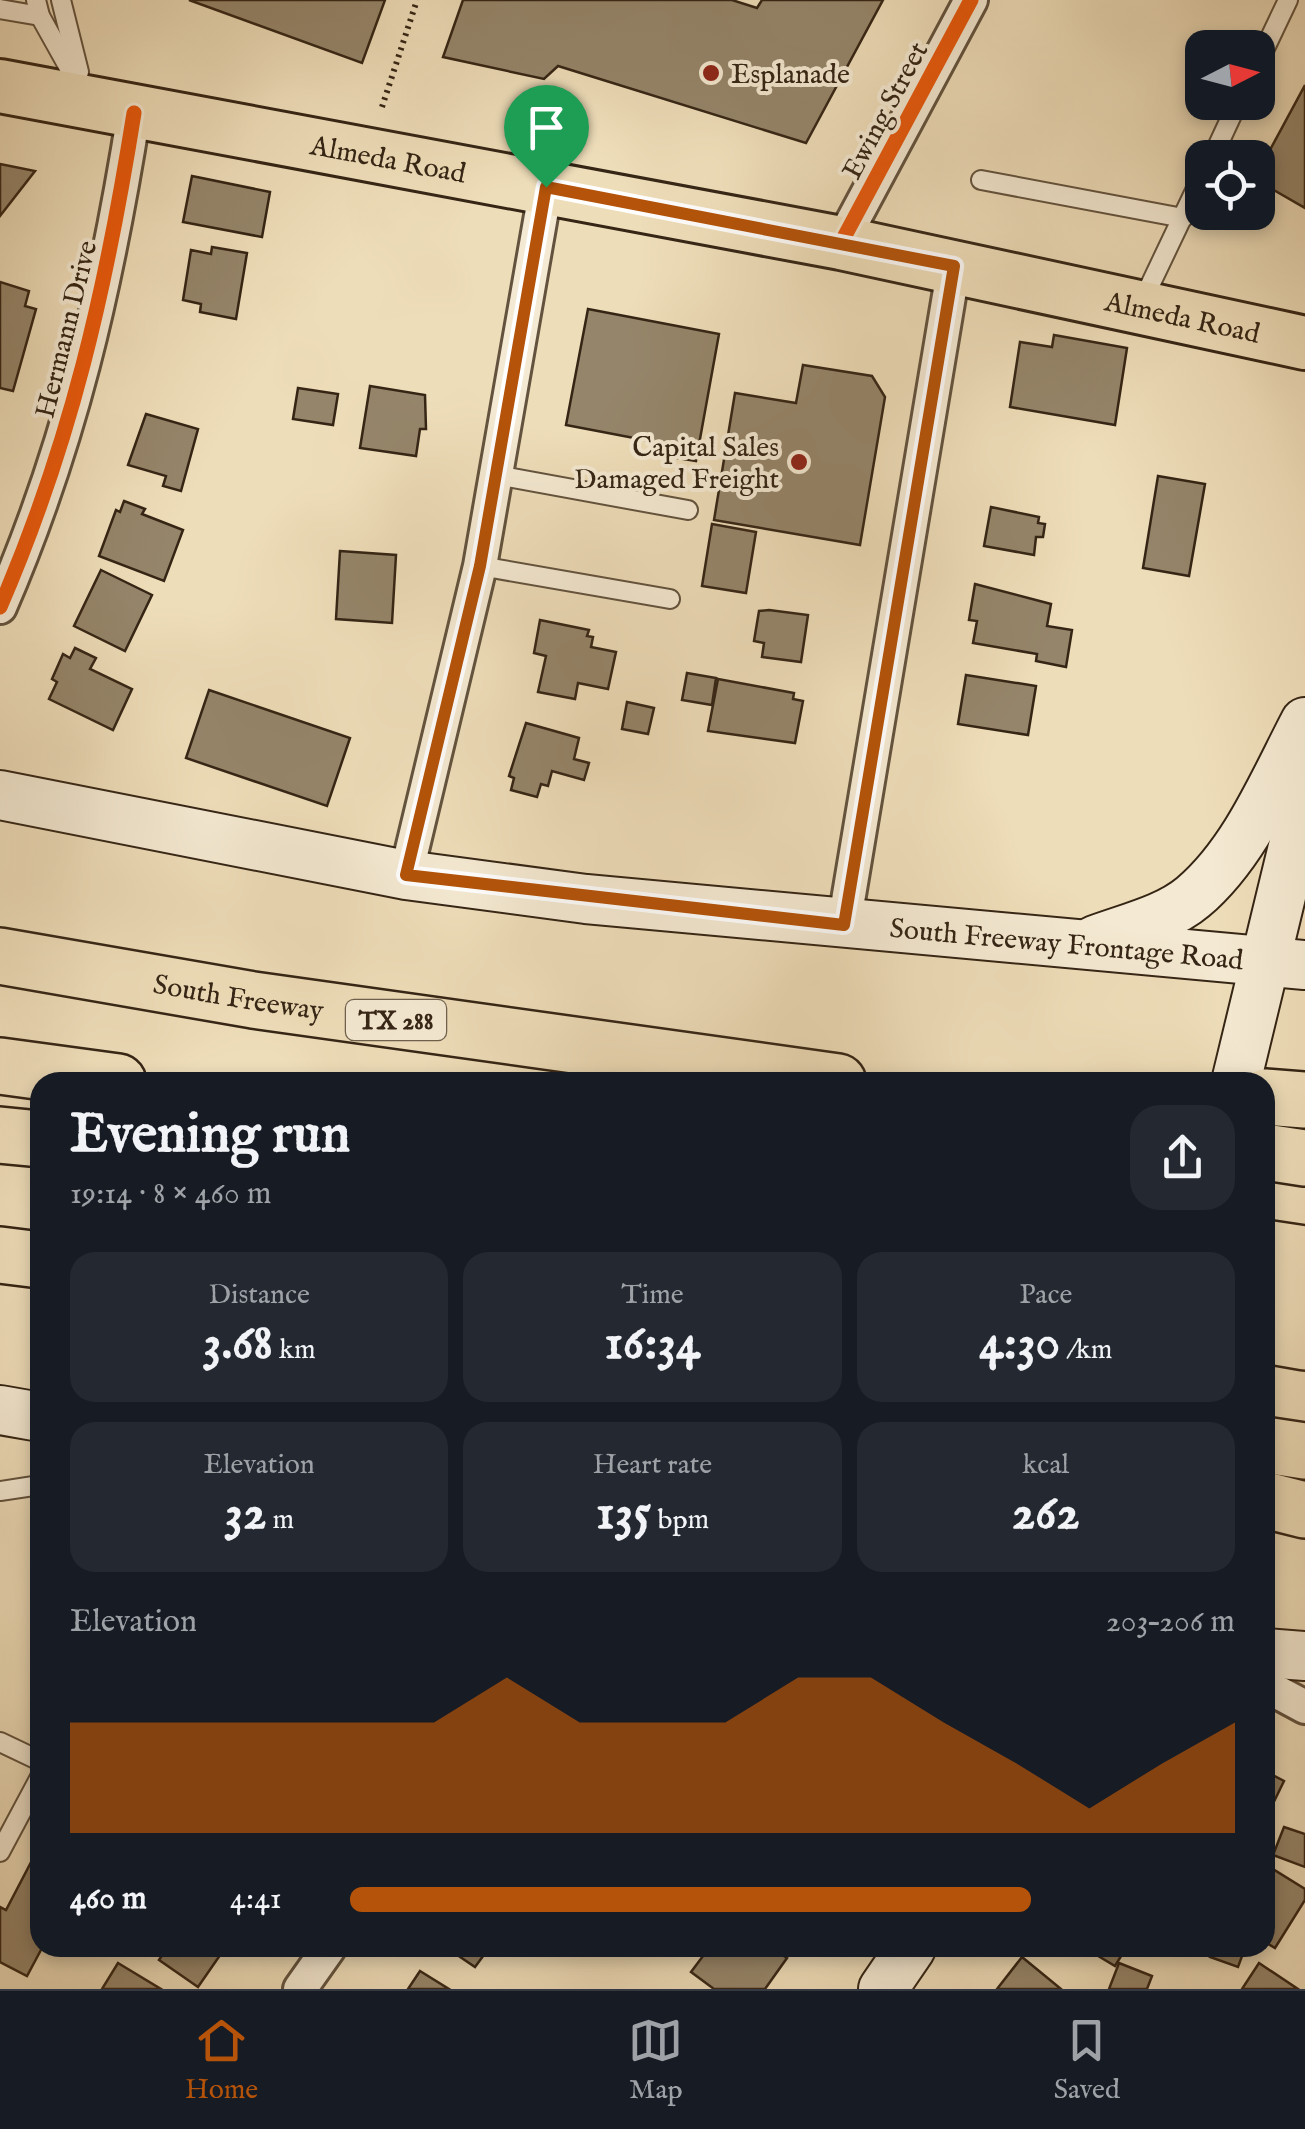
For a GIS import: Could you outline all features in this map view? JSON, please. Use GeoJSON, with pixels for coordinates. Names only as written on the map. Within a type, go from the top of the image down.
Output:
{"type":"FeatureCollection","features":[{"type":"Feature","properties":{"kind":"highway","name":"South Freeway"},"geometry":{"type":"LineString","coordinates":[[0,956],[253,1000],[767,1072]]}},
{"type":"Feature","properties":{"kind":"highway"},"geometry":{"type":"LineString","coordinates":[[0,1066],[44,1072]]}},
{"type":"Feature","properties":{"kind":"highway"},"geometry":{"type":"LineString","coordinates":[[1275,1098],[1305,1100]]}},
{"type":"Feature","properties":{"kind":"highway"},"geometry":{"type":"LineString","coordinates":[[0,1135],[30,1139]]}},
{"type":"Feature","properties":{"kind":"highway"},"geometry":{"type":"LineString","coordinates":[[1275,1154],[1305,1158]]}},
{"type":"Feature","properties":{"kind":"highway"},"geometry":{"type":"LineString","coordinates":[[1275,1250],[1305,1254]]}},
{"type":"Feature","properties":{"kind":"highway"},"geometry":{"type":"LineString","coordinates":[[0,1255],[30,1259]]}},
{"type":"Feature","properties":{"kind":"highway"},"geometry":{"type":"LineString","coordinates":[[0,1273],[30,1274]]}},
{"type":"Feature","properties":{"kind":"highway"},"geometry":{"type":"LineString","coordinates":[[1275,1298],[1305,1302]]}},
{"type":"Feature","properties":{"kind":"highway"},"geometry":{"type":"LineString","coordinates":[[1275,1337],[1305,1342]]}},
{"type":"Feature","properties":{"kind":"highway"},"geometry":{"type":"LineString","coordinates":[[1275,1446],[1305,1451]]}},
{"type":"Feature","properties":{"kind":"highway"},"geometry":{"type":"LineString","coordinates":[[1275,1502],[1305,1510]]}},
{"type":"Feature","properties":{"kind":"main road","name":"Almeda Road"},"geometry":{"type":"LineString","coordinates":[[0,86],[840,243],[1305,343]]}},
{"type":"Feature","properties":{"kind":"main road"},"geometry":{"type":"LineString","coordinates":[[1081,945],[1157,918],[1192,898],[1232,853],[1305,722]]}},
{"type":"Feature","properties":{"kind":"main road","name":"South Freeway Frontage Road"},"geometry":{"type":"LineString","coordinates":[[0,795],[406,875],[844,925],[1286,962]]}},
{"type":"Feature","properties":{"kind":"main road"},"geometry":{"type":"LineString","coordinates":[[1242,1062],[1286,962],[1305,796]]}},
{"type":"Feature","properties":{"kind":"main road"},"geometry":{"type":"LineString","coordinates":[[0,1410],[30,1415]]}},
{"type":"Feature","properties":{"kind":"main road"},"geometry":{"type":"LineString","coordinates":[[883,1989],[905,1957]]}},
{"type":"Feature","properties":{"kind":"street","name":"Ewing Street"},"geometry":{"type":"LineString","coordinates":[[840,243],[971,0]]}},
{"type":"Feature","properties":{"kind":"street","name":"Hermann Drive"},"geometry":{"type":"LineString","coordinates":[[0,608],[33,531],[82,383],[110,263],[111,107]]}},
{"type":"Feature","properties":{"kind":"street"},"geometry":{"type":"LineString","coordinates":[[406,875],[480,566],[546,187]]}},
{"type":"Feature","properties":{"kind":"street"},"geometry":{"type":"LineString","coordinates":[[844,925],[954,266]]}},
{"type":"Feature","properties":{"kind":"street"},"geometry":{"type":"LineString","coordinates":[[300,1989],[323,1957]]}},
{"type":"Feature","properties":{"kind":"lane"},"geometry":{"type":"LineString","coordinates":[[62,0],[61,12],[111,107]]}},
{"type":"Feature","properties":{"kind":"lane"},"geometry":{"type":"LineString","coordinates":[[1273,30],[1288,0]]}},
{"type":"Feature","properties":{"kind":"lane"},"geometry":{"type":"LineString","coordinates":[[0,9],[38,8],[111,107]]}},
{"type":"Feature","properties":{"kind":"lane"},"geometry":{"type":"LineString","coordinates":[[981,180],[1182,218]]}},
{"type":"Feature","properties":{"kind":"lane"},"geometry":{"type":"LineString","coordinates":[[1140,307],[1185,212]]}},
{"type":"Feature","properties":{"kind":"lane"},"geometry":{"type":"LineString","coordinates":[[496,475],[688,510]]}},
{"type":"Feature","properties":{"kind":"lane"},"geometry":{"type":"LineString","coordinates":[[480,566],[670,599]]}},
{"type":"Feature","properties":{"kind":"lane"},"geometry":{"type":"LineString","coordinates":[[0,1492],[30,1487]]}},
{"type":"Feature","properties":{"kind":"lane"},"geometry":{"type":"LineString","coordinates":[[0,1742],[30,1756]]}},
{"type":"Feature","properties":{"kind":"lane"},"geometry":{"type":"LineString","coordinates":[[0,1852],[30,1795]]}},
{"type":"Feature","properties":{"kind":"path"},"geometry":{"type":"LineString","coordinates":[[382,107],[417,0]]}},
{"type":"Feature","properties":{"kind":"building"},"geometry":{"type":"Polygon","coordinates":[[[189,0],[385,0],[362,63],[189,0]]]}},
{"type":"Feature","properties":{"kind":"building","name":"Esplanade"},"geometry":{"type":"Polygon","coordinates":[[[463,0],[732,0],[757,8],[762,0],[883,0],[806,143],[558,66],[544,79],[443,57],[463,0]]]}},
{"type":"Feature","properties":{"kind":"building"},"geometry":{"type":"Polygon","coordinates":[[[1305,85],[1305,208],[1275,191],[1275,141],[1305,85]]]}},
{"type":"Feature","properties":{"kind":"building"},"geometry":{"type":"Polygon","coordinates":[[[0,164],[35,171],[0,216],[0,164]]]}},
{"type":"Feature","properties":{"kind":"building"},"geometry":{"type":"Polygon","coordinates":[[[192,176],[270,192],[262,237],[183,222],[192,176]]]}},
{"type":"Feature","properties":{"kind":"building"},"geometry":{"type":"Polygon","coordinates":[[[212,247],[247,253],[236,319],[200,312],[201,304],[183,300],[191,250],[211,254],[212,247]]]}},
{"type":"Feature","properties":{"kind":"building"},"geometry":{"type":"Polygon","coordinates":[[[0,282],[29,291],[25,306],[36,309],[13,391],[0,388],[0,282]]]}},
{"type":"Feature","properties":{"kind":"building"},"geometry":{"type":"Polygon","coordinates":[[[588,309],[719,334],[696,461],[653,454],[655,442],[566,425],[588,309]]]}},
{"type":"Feature","properties":{"kind":"building"},"geometry":{"type":"Polygon","coordinates":[[[1054,335],[1127,348],[1115,425],[1010,407],[1020,342],[1052,347],[1054,335]]]}},
{"type":"Feature","properties":{"kind":"building","name":"Capital Sales Damaged Freight"},"geometry":{"type":"Polygon","coordinates":[[[803,365],[872,376],[885,397],[860,545],[714,520],[735,393],[796,403],[803,365]]]}},
{"type":"Feature","properties":{"kind":"building"},"geometry":{"type":"Polygon","coordinates":[[[370,386],[425,395],[426,429],[420,429],[416,456],[360,448],[370,386]]]}},
{"type":"Feature","properties":{"kind":"building"},"geometry":{"type":"Polygon","coordinates":[[[298,388],[338,394],[333,425],[293,419],[298,388]]]}},
{"type":"Feature","properties":{"kind":"building"},"geometry":{"type":"Polygon","coordinates":[[[146,414],[198,429],[181,491],[163,486],[166,476],[128,465],[146,414]]]}},
{"type":"Feature","properties":{"kind":"building"},"geometry":{"type":"Polygon","coordinates":[[[1158,476],[1205,484],[1189,576],[1143,568],[1158,476]]]}},
{"type":"Feature","properties":{"kind":"building"},"geometry":{"type":"Polygon","coordinates":[[[124,501],[145,509],[142,514],[183,530],[164,581],[99,556],[116,510],[120,512],[124,501]]]}},
{"type":"Feature","properties":{"kind":"building"},"geometry":{"type":"Polygon","coordinates":[[[991,507],[1039,517],[1038,523],[1045,524],[1043,537],[1036,537],[1034,555],[984,546],[991,507]]]}},
{"type":"Feature","properties":{"kind":"building"},"geometry":{"type":"Polygon","coordinates":[[[712,524],[756,532],[746,593],[702,586],[712,524]]]}},
{"type":"Feature","properties":{"kind":"building"},"geometry":{"type":"Polygon","coordinates":[[[340,551],[396,555],[392,623],[336,619],[340,551]]]}},
{"type":"Feature","properties":{"kind":"building"},"geometry":{"type":"Polygon","coordinates":[[[101,570],[152,595],[125,651],[74,626],[101,570]]]}},
{"type":"Feature","properties":{"kind":"building"},"geometry":{"type":"Polygon","coordinates":[[[975,584],[1051,604],[1047,626],[1072,630],[1066,667],[1036,661],[1037,654],[973,643],[977,621],[969,620],[975,584]]]}},
{"type":"Feature","properties":{"kind":"building"},"geometry":{"type":"Polygon","coordinates":[[[759,611],[808,615],[801,662],[762,657],[764,643],[754,641],[759,611]]]}},
{"type":"Feature","properties":{"kind":"building"},"geometry":{"type":"Polygon","coordinates":[[[540,620],[589,630],[587,636],[593,637],[591,647],[616,652],[608,689],[578,683],[575,699],[538,692],[546,656],[534,653],[540,620]]]}},
{"type":"Feature","properties":{"kind":"building"},"geometry":{"type":"Polygon","coordinates":[[[75,648],[96,658],[90,669],[132,689],[113,730],[49,699],[57,682],[52,679],[63,654],[70,658],[75,648]]]}},
{"type":"Feature","properties":{"kind":"building"},"geometry":{"type":"Polygon","coordinates":[[[687,673],[716,678],[712,705],[682,700],[687,673]]]}},
{"type":"Feature","properties":{"kind":"building"},"geometry":{"type":"Polygon","coordinates":[[[966,675],[1036,686],[1028,735],[958,724],[966,675]]]}},
{"type":"Feature","properties":{"kind":"building"},"geometry":{"type":"Polygon","coordinates":[[[718,679],[794,693],[793,699],[803,701],[795,743],[708,731],[718,679]]]}},
{"type":"Feature","properties":{"kind":"building"},"geometry":{"type":"Polygon","coordinates":[[[209,690],[350,738],[327,806],[186,758],[209,690]]]}},
{"type":"Feature","properties":{"kind":"building"},"geometry":{"type":"Polygon","coordinates":[[[627,702],[654,708],[648,734],[622,729],[627,702]]]}},
{"type":"Feature","properties":{"kind":"building"},"geometry":{"type":"Polygon","coordinates":[[[526,723],[579,738],[574,759],[589,763],[584,780],[552,771],[548,786],[541,784],[537,797],[511,790],[514,778],[509,776],[526,723]]]}},
{"type":"Feature","properties":{"kind":"building"},"geometry":{"type":"Polygon","coordinates":[[[1275,1776],[1284,1781],[1275,1799],[1275,1776]]]}},
{"type":"Feature","properties":{"kind":"building"},"geometry":{"type":"Polygon","coordinates":[[[1284,1827],[1305,1834],[1305,1867],[1275,1856],[1284,1827]]]}},
{"type":"Feature","properties":{"kind":"building"},"geometry":{"type":"Polygon","coordinates":[[[30,1864],[30,1957],[37,1957],[27,1976],[0,1962],[0,1907],[6,1910],[30,1864]]]}},
{"type":"Feature","properties":{"kind":"building"},"geometry":{"type":"Polygon","coordinates":[[[1275,1870],[1305,1889],[1305,1900],[1275,1948],[1275,1870]]]}},
{"type":"Feature","properties":{"kind":"building"},"geometry":{"type":"Polygon","coordinates":[[[161,1957],[219,1957],[198,1987],[159,1960],[161,1957]]]}},
{"type":"Feature","properties":{"kind":"building"},"geometry":{"type":"Polygon","coordinates":[[[460,1957],[482,1957],[475,1967],[460,1957]]]}},
{"type":"Feature","properties":{"kind":"building"},"geometry":{"type":"Polygon","coordinates":[[[702,1957],[787,1958],[765,1989],[714,1989],[691,1972],[702,1957]]]}},
{"type":"Feature","properties":{"kind":"building"},"geometry":{"type":"Polygon","coordinates":[[[1022,1957],[1061,1989],[997,1989],[1022,1957]]]}},
{"type":"Feature","properties":{"kind":"building"},"geometry":{"type":"Polygon","coordinates":[[[1100,1957],[1120,1957],[1115,1966],[1100,1957]]]}},
{"type":"Feature","properties":{"kind":"building"},"geometry":{"type":"Polygon","coordinates":[[[1210,1957],[1242,1957],[1238,1967],[1210,1957]]]}},
{"type":"Feature","properties":{"kind":"building"},"geometry":{"type":"Polygon","coordinates":[[[118,1963],[161,1989],[102,1989],[118,1963]]]}},
{"type":"Feature","properties":{"kind":"building"},"geometry":{"type":"Polygon","coordinates":[[[1119,1963],[1152,1976],[1147,1989],[1109,1989],[1119,1963]]]}},
{"type":"Feature","properties":{"kind":"building"},"geometry":{"type":"Polygon","coordinates":[[[1259,1963],[1298,1989],[1242,1989],[1259,1963]]]}},
{"type":"Feature","properties":{"kind":"building"},"geometry":{"type":"Polygon","coordinates":[[[420,1971],[449,1989],[408,1989],[420,1971]]]}},
{"type":"Feature","properties":{"kind":"cycle path"},"geometry":{"type":"LineString","coordinates":[[841,243],[971,0]]}},
{"type":"Feature","properties":{"kind":"cycle path"},"geometry":{"type":"LineString","coordinates":[[0,607],[47,485],[83,364],[134,113]]}},
{"type":"Feature","properties":{"kind":"cycle path"},"geometry":{"type":"LineString","coordinates":[[406,875],[480,566],[546,187]]}},
{"type":"Feature","properties":{"kind":"cycle path"},"geometry":{"type":"LineString","coordinates":[[844,925],[954,266]]}},
{"type":"Feature","properties":{"kind":"place","name":"Esplanade"},"geometry":{"type":"Point","coordinates":[711,73]}},
{"type":"Feature","properties":{"kind":"place","name":"Capital Sales Damaged Freight"},"geometry":{"type":"Point","coordinates":[799,462]}},
{"type":"Feature","properties":{"kind":"route"},"geometry":{"type":"LineString","coordinates":[[546,187],[954,266],[844,925],[406,875],[480,566],[546,187]]}}]}
